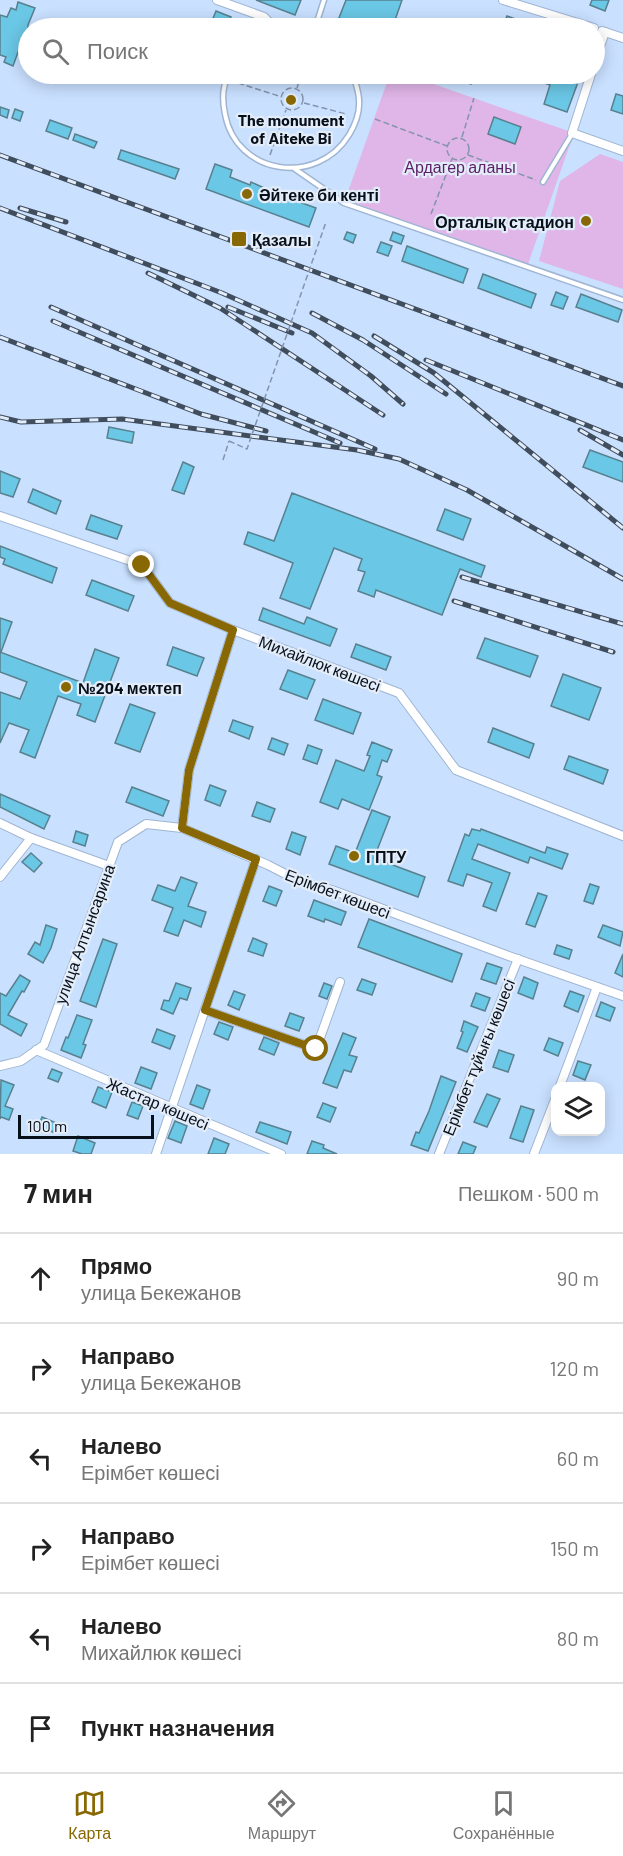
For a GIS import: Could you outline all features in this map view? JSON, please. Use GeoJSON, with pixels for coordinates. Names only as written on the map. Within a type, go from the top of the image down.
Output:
{"type":"FeatureCollection","features":[{"type":"Feature","properties":{"kind":"street"},"geometry":{"type":"LineString","coordinates":[[217,0],[265,18]]}},
{"type":"Feature","properties":{"kind":"street"},"geometry":{"type":"LineString","coordinates":[[503,0],[559,18]]}},
{"type":"Feature","properties":{"kind":"street"},"geometry":{"type":"LineString","coordinates":[[605,32],[621,37],[623,27]]}},
{"type":"Feature","properties":{"kind":"street"},"geometry":{"type":"LineString","coordinates":[[588,84],[572,133],[623,152]]}},
{"type":"Feature","properties":{"kind":"street","name":"Михайлюк көшесі"},"geometry":{"type":"LineString","coordinates":[[0,516],[142,565],[170,603],[233,630],[399,693],[456,770],[623,836]]}},
{"type":"Feature","properties":{"kind":"street"},"geometry":{"type":"LineString","coordinates":[[182,828],[189,770],[233,630]]}},
{"type":"Feature","properties":{"kind":"street"},"geometry":{"type":"LineString","coordinates":[[0,823],[32,838],[109,867]]}},
{"type":"Feature","properties":{"kind":"street","name":"улица Алтынсарина"},"geometry":{"type":"LineString","coordinates":[[36,1050],[44,1045],[118,842],[146,825],[182,828]]}},
{"type":"Feature","properties":{"kind":"street","name":"Ерімбет көшесі"},"geometry":{"type":"LineString","coordinates":[[182,828],[256,859],[301,882],[332,890],[623,996]]}},
{"type":"Feature","properties":{"kind":"street"},"geometry":{"type":"LineString","coordinates":[[0,877],[32,838]]}},
{"type":"Feature","properties":{"kind":"street"},"geometry":{"type":"LineString","coordinates":[[156,1154],[256,859]]}},
{"type":"Feature","properties":{"kind":"street","name":"Ерімбет тұйығы көшесі"},"geometry":{"type":"LineString","coordinates":[[439,1154],[518,959]]}},
{"type":"Feature","properties":{"kind":"street"},"geometry":{"type":"LineString","coordinates":[[205,1010],[316,1049],[340,982]]}},
{"type":"Feature","properties":{"kind":"street"},"geometry":{"type":"LineString","coordinates":[[561,1082],[597,987]]}},
{"type":"Feature","properties":{"kind":"street"},"geometry":{"type":"LineString","coordinates":[[0,1066],[21,1061],[36,1050]]}},
{"type":"Feature","properties":{"kind":"street","name":"Жастар көшесі"},"geometry":{"type":"LineString","coordinates":[[36,1050],[281,1154]]}},
{"type":"Feature","properties":{"kind":"street"},"geometry":{"type":"LineString","coordinates":[[534,1154],[551,1108]]}},
{"type":"Feature","properties":{"kind":"lane"},"geometry":{"type":"LineString","coordinates":[[318,18],[324,0]]}},
{"type":"Feature","properties":{"kind":"lane"},"geometry":{"type":"LineString","coordinates":[[226,84],[222,100],[227,125],[244,151],[266,165],[295,169],[321,162],[342,147],[356,124],[360,101],[356,84]]}},
{"type":"Feature","properties":{"kind":"lane"},"geometry":{"type":"LineString","coordinates":[[543,182],[572,133]]}},
{"type":"Feature","properties":{"kind":"lane"},"geometry":{"type":"LineString","coordinates":[[295,169],[344,203],[623,300]]}},
{"type":"Feature","properties":{"kind":"path"},"geometry":{"type":"LineString","coordinates":[[240,84],[280,96]]}},
{"type":"Feature","properties":{"kind":"path"},"geometry":{"type":"LineString","coordinates":[[297,89],[298,84]]}},
{"type":"Feature","properties":{"kind":"path"},"geometry":{"type":"LineString","coordinates":[[286,110],[281,104],[280,96],[287,88],[297,89],[302,94],[303,103]]}},
{"type":"Feature","properties":{"kind":"path"},"geometry":{"type":"LineString","coordinates":[[461,138],[474,98]]}},
{"type":"Feature","properties":{"kind":"path"},"geometry":{"type":"LineString","coordinates":[[286,110],[296,110],[303,103]]}},
{"type":"Feature","properties":{"kind":"path"},"geometry":{"type":"LineString","coordinates":[[303,103],[346,114]]}},
{"type":"Feature","properties":{"kind":"path"},"geometry":{"type":"LineString","coordinates":[[270,155],[286,110]]}},
{"type":"Feature","properties":{"kind":"path"},"geometry":{"type":"LineString","coordinates":[[375,120],[447,146]]}},
{"type":"Feature","properties":{"kind":"path"},"geometry":{"type":"LineString","coordinates":[[461,138],[469,145],[468,155],[461,160],[452,159],[447,153],[447,146],[452,139],[461,138]]}},
{"type":"Feature","properties":{"kind":"path"},"geometry":{"type":"LineString","coordinates":[[468,155],[543,182]]}},
{"type":"Feature","properties":{"kind":"path"},"geometry":{"type":"LineString","coordinates":[[431,214],[452,159]]}},
{"type":"Feature","properties":{"kind":"path"},"geometry":{"type":"LineString","coordinates":[[223,460],[229,441],[247,449],[326,222]]}},
{"type":"Feature","properties":{"kind":"green space","name":"Ардагер аланы"},"geometry":{"type":"Polygon","coordinates":[[[386,84],[434,84],[574,133],[528,264],[345,200],[386,84]]]}},
{"type":"Feature","properties":{"kind":"green space","name":"Орталық стадион"},"geometry":{"type":"Polygon","coordinates":[[[600,154],[623,162],[623,289],[539,261],[560,181],[600,154]]]}},
{"type":"Feature","properties":{"kind":"building"},"geometry":{"type":"Polygon","coordinates":[[[256,0],[301,0],[295,15],[256,0]]]}},
{"type":"Feature","properties":{"kind":"building"},"geometry":{"type":"Polygon","coordinates":[[[346,0],[402,0],[396,18],[339,18],[346,0]]]}},
{"type":"Feature","properties":{"kind":"building"},"geometry":{"type":"Polygon","coordinates":[[[592,0],[609,0],[605,11],[590,5],[592,0]]]}},
{"type":"Feature","properties":{"kind":"building"},"geometry":{"type":"Polygon","coordinates":[[[18,2],[35,8],[31,18],[18,18],[18,52],[13,66],[4,62],[6,57],[0,55],[0,15],[7,17],[11,8],[16,10],[18,2]]]}},
{"type":"Feature","properties":{"kind":"building"},"geometry":{"type":"Polygon","coordinates":[[[216,11],[231,17],[231,18],[213,18],[216,11]]]}},
{"type":"Feature","properties":{"kind":"building"},"geometry":{"type":"Polygon","coordinates":[[[547,84],[577,84],[567,112],[544,104],[550,85],[547,84]]]}},
{"type":"Feature","properties":{"kind":"building"},"geometry":{"type":"Polygon","coordinates":[[[616,94],[623,96],[623,114],[611,110],[616,94]]]}},
{"type":"Feature","properties":{"kind":"building"},"geometry":{"type":"Polygon","coordinates":[[[0,107],[9,110],[7,118],[0,115],[0,107]]]}},
{"type":"Feature","properties":{"kind":"building"},"geometry":{"type":"Polygon","coordinates":[[[15,109],[23,112],[20,121],[12,118],[15,109]]]}},
{"type":"Feature","properties":{"kind":"building"},"geometry":{"type":"Polygon","coordinates":[[[494,117],[521,127],[515,144],[488,134],[494,117]]]}},
{"type":"Feature","properties":{"kind":"building"},"geometry":{"type":"Polygon","coordinates":[[[50,120],[72,128],[68,139],[46,131],[50,120]]]}},
{"type":"Feature","properties":{"kind":"building"},"geometry":{"type":"Polygon","coordinates":[[[75,134],[97,142],[94,148],[73,140],[75,134]]]}},
{"type":"Feature","properties":{"kind":"building"},"geometry":{"type":"Polygon","coordinates":[[[121,150],[179,169],[175,179],[118,159],[121,150]]]}},
{"type":"Feature","properties":{"kind":"building","name":"Әйтеке би кенті"},"geometry":{"type":"Polygon","coordinates":[[[215,164],[232,170],[230,177],[250,185],[251,182],[284,197],[286,191],[304,197],[302,203],[316,208],[309,227],[206,189],[215,164]]]}},
{"type":"Feature","properties":{"kind":"building"},"geometry":{"type":"Polygon","coordinates":[[[347,232],[356,235],[353,243],[344,239],[347,232]]]}},
{"type":"Feature","properties":{"kind":"building"},"geometry":{"type":"Polygon","coordinates":[[[393,232],[404,236],[401,244],[390,240],[393,232]]]}},
{"type":"Feature","properties":{"kind":"building"},"geometry":{"type":"Polygon","coordinates":[[[381,242],[392,246],[388,256],[377,252],[381,242]]]}},
{"type":"Feature","properties":{"kind":"building"},"geometry":{"type":"Polygon","coordinates":[[[407,246],[468,269],[463,283],[402,261],[407,246]]]}},
{"type":"Feature","properties":{"kind":"building"},"geometry":{"type":"Polygon","coordinates":[[[483,274],[536,294],[531,308],[478,288],[483,274]]]}},
{"type":"Feature","properties":{"kind":"building"},"geometry":{"type":"Polygon","coordinates":[[[556,292],[568,297],[563,309],[551,305],[556,292]]]}},
{"type":"Feature","properties":{"kind":"building"},"geometry":{"type":"Polygon","coordinates":[[[581,294],[622,310],[618,322],[576,307],[581,294]]]}},
{"type":"Feature","properties":{"kind":"building"},"geometry":{"type":"Polygon","coordinates":[[[109,427],[134,432],[132,443],[107,438],[109,427]]]}},
{"type":"Feature","properties":{"kind":"building"},"geometry":{"type":"Polygon","coordinates":[[[590,450],[623,462],[623,482],[583,467],[590,450]]]}},
{"type":"Feature","properties":{"kind":"building"},"geometry":{"type":"Polygon","coordinates":[[[183,462],[194,467],[184,494],[172,490],[183,462]]]}},
{"type":"Feature","properties":{"kind":"building"},"geometry":{"type":"Polygon","coordinates":[[[0,471],[20,479],[13,497],[0,493],[0,471]]]}},
{"type":"Feature","properties":{"kind":"building"},"geometry":{"type":"Polygon","coordinates":[[[33,489],[61,501],[56,514],[28,502],[33,489]]]}},
{"type":"Feature","properties":{"kind":"building"},"geometry":{"type":"Polygon","coordinates":[[[292,493],[485,566],[481,577],[460,569],[442,615],[376,590],[374,597],[358,591],[365,572],[358,570],[362,559],[334,548],[310,609],[280,598],[293,563],[244,544],[248,532],[274,541],[292,493]]]}},
{"type":"Feature","properties":{"kind":"building"},"geometry":{"type":"Polygon","coordinates":[[[445,509],[471,519],[463,540],[437,530],[445,509]]]}},
{"type":"Feature","properties":{"kind":"building"},"geometry":{"type":"Polygon","coordinates":[[[91,515],[122,526],[117,539],[86,529],[91,515]]]}},
{"type":"Feature","properties":{"kind":"building"},"geometry":{"type":"Polygon","coordinates":[[[0,546],[57,568],[52,583],[3,564],[5,559],[0,557],[0,546]]]}},
{"type":"Feature","properties":{"kind":"building"},"geometry":{"type":"Polygon","coordinates":[[[92,580],[134,596],[128,611],[86,595],[92,580]]]}},
{"type":"Feature","properties":{"kind":"building"},"geometry":{"type":"Polygon","coordinates":[[[263,608],[304,624],[307,617],[337,629],[330,646],[259,620],[263,608]]]}},
{"type":"Feature","properties":{"kind":"building"},"geometry":{"type":"Polygon","coordinates":[[[0,618],[12,622],[1,652],[0,652],[0,618]]]}},
{"type":"Feature","properties":{"kind":"building"},"geometry":{"type":"Polygon","coordinates":[[[485,638],[538,656],[530,677],[477,658],[485,638]]]}},
{"type":"Feature","properties":{"kind":"building"},"geometry":{"type":"Polygon","coordinates":[[[356,644],[391,657],[386,670],[351,657],[356,644]]]}},
{"type":"Feature","properties":{"kind":"building"},"geometry":{"type":"Polygon","coordinates":[[[173,647],[204,658],[197,676],[167,665],[173,647]]]}},
{"type":"Feature","properties":{"kind":"building","name":"№204 мектеп"},"geometry":{"type":"Polygon","coordinates":[[[95,649],[119,658],[95,722],[77,715],[81,704],[58,696],[35,758],[20,752],[29,730],[9,723],[0,743],[0,692],[20,699],[27,682],[0,672],[0,652],[83,683],[95,649]]]}},
{"type":"Feature","properties":{"kind":"building"},"geometry":{"type":"Polygon","coordinates":[[[288,670],[315,680],[307,699],[280,689],[288,670]]]}},
{"type":"Feature","properties":{"kind":"building"},"geometry":{"type":"Polygon","coordinates":[[[563,674],[601,688],[589,720],[551,706],[563,674]]]}},
{"type":"Feature","properties":{"kind":"building"},"geometry":{"type":"Polygon","coordinates":[[[323,699],[361,713],[353,734],[315,720],[323,699]]]}},
{"type":"Feature","properties":{"kind":"building"},"geometry":{"type":"Polygon","coordinates":[[[130,704],[155,713],[140,752],[115,743],[130,704]]]}},
{"type":"Feature","properties":{"kind":"building"},"geometry":{"type":"Polygon","coordinates":[[[233,720],[253,727],[249,739],[229,731],[233,720]]]}},
{"type":"Feature","properties":{"kind":"building"},"geometry":{"type":"Polygon","coordinates":[[[493,728],[534,744],[529,758],[488,742],[493,728]]]}},
{"type":"Feature","properties":{"kind":"building"},"geometry":{"type":"Polygon","coordinates":[[[272,738],[288,744],[284,755],[268,749],[272,738]]]}},
{"type":"Feature","properties":{"kind":"building"},"geometry":{"type":"Polygon","coordinates":[[[372,742],[392,750],[387,762],[382,760],[377,775],[382,777],[369,810],[342,799],[338,809],[320,802],[336,760],[364,771],[372,742]]]}},
{"type":"Feature","properties":{"kind":"building"},"geometry":{"type":"Polygon","coordinates":[[[308,745],[322,750],[317,764],[303,759],[308,745]]]}},
{"type":"Feature","properties":{"kind":"building"},"geometry":{"type":"Polygon","coordinates":[[[569,756],[608,770],[603,784],[564,769],[569,756]]]}},
{"type":"Feature","properties":{"kind":"building"},"geometry":{"type":"Polygon","coordinates":[[[210,785],[226,791],[220,806],[205,800],[210,785]]]}},
{"type":"Feature","properties":{"kind":"building"},"geometry":{"type":"Polygon","coordinates":[[[132,787],[169,801],[163,816],[126,802],[132,787]]]}},
{"type":"Feature","properties":{"kind":"building"},"geometry":{"type":"Polygon","coordinates":[[[0,794],[50,816],[44,829],[0,807],[0,794]]]}},
{"type":"Feature","properties":{"kind":"building"},"geometry":{"type":"Polygon","coordinates":[[[257,802],[275,809],[270,822],[252,816],[257,802]]]}},
{"type":"Feature","properties":{"kind":"building","name":"ГПТУ"},"geometry":{"type":"Polygon","coordinates":[[[372,810],[390,817],[374,858],[425,877],[418,897],[329,864],[336,846],[355,853],[372,810]]]}},
{"type":"Feature","properties":{"kind":"building"},"geometry":{"type":"Polygon","coordinates":[[[472,829],[480,831],[481,829],[545,853],[547,847],[568,854],[562,869],[530,857],[528,863],[478,844],[472,859],[510,873],[496,911],[483,906],[492,883],[467,874],[463,886],[448,881],[465,834],[469,836],[472,829]]]}},
{"type":"Feature","properties":{"kind":"building"},"geometry":{"type":"Polygon","coordinates":[[[76,831],[88,835],[85,846],[73,842],[76,831]]]}},
{"type":"Feature","properties":{"kind":"building"},"geometry":{"type":"Polygon","coordinates":[[[292,832],[306,837],[300,855],[286,849],[292,832]]]}},
{"type":"Feature","properties":{"kind":"building"},"geometry":{"type":"Polygon","coordinates":[[[31,853],[42,863],[34,872],[22,862],[31,853]]]}},
{"type":"Feature","properties":{"kind":"building"},"geometry":{"type":"Polygon","coordinates":[[[181,877],[197,883],[188,906],[206,912],[201,927],[184,920],[178,936],[164,931],[173,908],[152,900],[158,885],[175,891],[181,877]]]}},
{"type":"Feature","properties":{"kind":"building"},"geometry":{"type":"Polygon","coordinates":[[[590,884],[599,887],[593,904],[584,901],[590,884]]]}},
{"type":"Feature","properties":{"kind":"building"},"geometry":{"type":"Polygon","coordinates":[[[269,886],[282,891],[276,906],[263,901],[269,886]]]}},
{"type":"Feature","properties":{"kind":"building"},"geometry":{"type":"Polygon","coordinates":[[[538,893],[547,896],[535,927],[526,924],[538,893]]]}},
{"type":"Feature","properties":{"kind":"building"},"geometry":{"type":"Polygon","coordinates":[[[314,900],[346,912],[341,925],[308,916],[314,900]]]}},
{"type":"Feature","properties":{"kind":"building"},"geometry":{"type":"Polygon","coordinates":[[[369,919],[462,954],[452,982],[358,947],[369,919]]]}},
{"type":"Feature","properties":{"kind":"building"},"geometry":{"type":"Polygon","coordinates":[[[46,925],[57,929],[43,963],[28,954],[35,942],[40,945],[46,925]]]}},
{"type":"Feature","properties":{"kind":"building"},"geometry":{"type":"Polygon","coordinates":[[[603,925],[623,932],[620,946],[598,937],[603,925]]]}},
{"type":"Feature","properties":{"kind":"building"},"geometry":{"type":"Polygon","coordinates":[[[253,938],[267,944],[263,956],[248,951],[253,938]]]}},
{"type":"Feature","properties":{"kind":"building"},"geometry":{"type":"Polygon","coordinates":[[[103,939],[117,944],[96,1007],[80,1001],[103,939]]]}},
{"type":"Feature","properties":{"kind":"building"},"geometry":{"type":"Polygon","coordinates":[[[557,945],[572,950],[569,959],[554,954],[557,945]]]}},
{"type":"Feature","properties":{"kind":"building"},"geometry":{"type":"Polygon","coordinates":[[[623,954],[623,977],[615,973],[623,954]]]}},
{"type":"Feature","properties":{"kind":"building"},"geometry":{"type":"Polygon","coordinates":[[[487,963],[502,968],[496,984],[481,979],[487,963]]]}},
{"type":"Feature","properties":{"kind":"building"},"geometry":{"type":"Polygon","coordinates":[[[20,975],[30,981],[8,1015],[27,1024],[21,1036],[0,1024],[0,993],[6,996],[20,975]]]}},
{"type":"Feature","properties":{"kind":"building"},"geometry":{"type":"Polygon","coordinates":[[[524,977],[538,983],[533,999],[518,993],[524,977]]]}},
{"type":"Feature","properties":{"kind":"building"},"geometry":{"type":"Polygon","coordinates":[[[362,979],[376,984],[372,995],[357,990],[362,979]]]}},
{"type":"Feature","properties":{"kind":"building"},"geometry":{"type":"Polygon","coordinates":[[[176,983],[191,988],[187,1000],[180,998],[173,1014],[161,1009],[164,1000],[169,1001],[176,983]]]}},
{"type":"Feature","properties":{"kind":"building"},"geometry":{"type":"Polygon","coordinates":[[[324,983],[332,986],[327,999],[319,996],[324,983]]]}},
{"type":"Feature","properties":{"kind":"building"},"geometry":{"type":"Polygon","coordinates":[[[234,991],[245,995],[239,1010],[228,1005],[234,991]]]}},
{"type":"Feature","properties":{"kind":"building"},"geometry":{"type":"Polygon","coordinates":[[[570,991],[584,996],[578,1012],[564,1006],[570,991]]]}},
{"type":"Feature","properties":{"kind":"building"},"geometry":{"type":"Polygon","coordinates":[[[476,993],[490,998],[485,1011],[471,1006],[476,993]]]}},
{"type":"Feature","properties":{"kind":"building"},"geometry":{"type":"Polygon","coordinates":[[[601,1002],[615,1008],[610,1021],[596,1016],[601,1002]]]}},
{"type":"Feature","properties":{"kind":"building"},"geometry":{"type":"Polygon","coordinates":[[[290,1013],[304,1018],[299,1031],[285,1026],[290,1013]]]}},
{"type":"Feature","properties":{"kind":"building"},"geometry":{"type":"Polygon","coordinates":[[[77,1015],[92,1020],[83,1044],[86,1045],[81,1058],[61,1050],[77,1015]]]}},
{"type":"Feature","properties":{"kind":"building"},"geometry":{"type":"Polygon","coordinates":[[[464,1021],[478,1027],[467,1052],[457,1048],[464,1021]]]}},
{"type":"Feature","properties":{"kind":"building"},"geometry":{"type":"Polygon","coordinates":[[[219,1022],[233,1027],[228,1040],[214,1034],[219,1022]]]}},
{"type":"Feature","properties":{"kind":"building"},"geometry":{"type":"Polygon","coordinates":[[[157,1029],[175,1036],[170,1049],[152,1042],[157,1029]]]}},
{"type":"Feature","properties":{"kind":"building"},"geometry":{"type":"Polygon","coordinates":[[[343,1033],[356,1038],[349,1055],[357,1057],[351,1072],[344,1070],[337,1088],[323,1083],[343,1033]]]}},
{"type":"Feature","properties":{"kind":"building"},"geometry":{"type":"Polygon","coordinates":[[[264,1037],[279,1043],[274,1055],[259,1049],[264,1037]]]}},
{"type":"Feature","properties":{"kind":"building"},"geometry":{"type":"Polygon","coordinates":[[[549,1038],[563,1043],[558,1056],[544,1050],[549,1038]]]}},
{"type":"Feature","properties":{"kind":"building"},"geometry":{"type":"Polygon","coordinates":[[[499,1050],[514,1055],[508,1072],[493,1067],[499,1050]]]}},
{"type":"Feature","properties":{"kind":"building"},"geometry":{"type":"Polygon","coordinates":[[[578,1061],[591,1065],[585,1080],[573,1075],[578,1061]]]}},
{"type":"Feature","properties":{"kind":"building"},"geometry":{"type":"Polygon","coordinates":[[[141,1067],[157,1073],[151,1089],[135,1083],[141,1067]]]}},
{"type":"Feature","properties":{"kind":"building"},"geometry":{"type":"Polygon","coordinates":[[[52,1069],[62,1073],[58,1082],[48,1078],[52,1069]]]}},
{"type":"Feature","properties":{"kind":"building"},"geometry":{"type":"Polygon","coordinates":[[[441,1076],[456,1082],[428,1151],[411,1145],[429,1111],[441,1076]]]}},
{"type":"Feature","properties":{"kind":"building"},"geometry":{"type":"Polygon","coordinates":[[[1,1080],[14,1085],[5,1106],[13,1109],[9,1120],[1,1117],[0,1119],[1,1080]]]}},
{"type":"Feature","properties":{"kind":"building"},"geometry":{"type":"Polygon","coordinates":[[[197,1085],[210,1090],[203,1109],[190,1104],[197,1085]]]}},
{"type":"Feature","properties":{"kind":"building"},"geometry":{"type":"Polygon","coordinates":[[[98,1087],[112,1092],[106,1108],[92,1102],[98,1087]]]}},
{"type":"Feature","properties":{"kind":"building"},"geometry":{"type":"Polygon","coordinates":[[[487,1094],[500,1099],[487,1127],[474,1122],[487,1094]]]}},
{"type":"Feature","properties":{"kind":"building"},"geometry":{"type":"Polygon","coordinates":[[[132,1102],[143,1106],[138,1119],[127,1115],[132,1102]]]}},
{"type":"Feature","properties":{"kind":"building"},"geometry":{"type":"Polygon","coordinates":[[[323,1103],[336,1108],[330,1122],[317,1117],[323,1103]]]}},
{"type":"Feature","properties":{"kind":"building"},"geometry":{"type":"Polygon","coordinates":[[[521,1106],[534,1110],[523,1142],[510,1138],[521,1106]]]}},
{"type":"Feature","properties":{"kind":"building"},"geometry":{"type":"Polygon","coordinates":[[[42,1117],[56,1123],[53,1132],[38,1127],[42,1117]]]}},
{"type":"Feature","properties":{"kind":"building"},"geometry":{"type":"Polygon","coordinates":[[[175,1121],[187,1126],[181,1143],[168,1138],[175,1121]]]}},
{"type":"Feature","properties":{"kind":"building"},"geometry":{"type":"Polygon","coordinates":[[[260,1122],[291,1132],[287,1144],[256,1132],[260,1122]]]}},
{"type":"Feature","properties":{"kind":"building"},"geometry":{"type":"Polygon","coordinates":[[[78,1136],[95,1143],[91,1154],[73,1151],[78,1136]]]}},
{"type":"Feature","properties":{"kind":"building"},"geometry":{"type":"Polygon","coordinates":[[[214,1138],[229,1144],[225,1154],[208,1154],[214,1138]]]}},
{"type":"Feature","properties":{"kind":"building"},"geometry":{"type":"Polygon","coordinates":[[[312,1141],[324,1145],[323,1148],[337,1154],[307,1154],[312,1141]]]}},
{"type":"Feature","properties":{"kind":"building"},"geometry":{"type":"Polygon","coordinates":[[[463,1142],[476,1147],[473,1154],[458,1154],[463,1142]]]}},
{"type":"Feature","properties":{"kind":"railway"},"geometry":{"type":"LineString","coordinates":[[0,155],[623,386]]}},
{"type":"Feature","properties":{"kind":"railway"},"geometry":{"type":"LineString","coordinates":[[0,208],[222,293],[312,333],[371,376],[403,404]]}},
{"type":"Feature","properties":{"kind":"railway"},"geometry":{"type":"LineString","coordinates":[[20,208],[66,222]]}},
{"type":"Feature","properties":{"kind":"railway"},"geometry":{"type":"LineString","coordinates":[[148,273],[220,308],[383,415]]}},
{"type":"Feature","properties":{"kind":"railway"},"geometry":{"type":"LineString","coordinates":[[51,307],[375,449]]}},
{"type":"Feature","properties":{"kind":"railway"},"geometry":{"type":"LineString","coordinates":[[228,307],[292,333]]}},
{"type":"Feature","properties":{"kind":"railway"},"geometry":{"type":"LineString","coordinates":[[312,313],[363,340],[446,394]]}},
{"type":"Feature","properties":{"kind":"railway"},"geometry":{"type":"LineString","coordinates":[[53,321],[340,443]]}},
{"type":"Feature","properties":{"kind":"railway"},"geometry":{"type":"LineString","coordinates":[[374,336],[434,373],[623,528]]}},
{"type":"Feature","properties":{"kind":"railway"},"geometry":{"type":"LineString","coordinates":[[0,337],[201,414],[266,431]]}},
{"type":"Feature","properties":{"kind":"railway"},"geometry":{"type":"LineString","coordinates":[[426,360],[623,440]]}},
{"type":"Feature","properties":{"kind":"railway"},"geometry":{"type":"LineString","coordinates":[[0,417],[21,422],[122,419],[357,450],[399,459],[467,490],[623,579]]}},
{"type":"Feature","properties":{"kind":"railway"},"geometry":{"type":"LineString","coordinates":[[580,430],[623,455]]}},
{"type":"Feature","properties":{"kind":"railway"},"geometry":{"type":"LineString","coordinates":[[462,577],[623,624]]}},
{"type":"Feature","properties":{"kind":"railway"},"geometry":{"type":"LineString","coordinates":[[454,601],[613,652]]}},
{"type":"Feature","properties":{"kind":"place","name":"The monument of Aiteke Bi"},"geometry":{"type":"Point","coordinates":[291,100]}},
{"type":"Feature","properties":{"kind":"place","name":"Әйтеке би кенті"},"geometry":{"type":"Point","coordinates":[247,194]}},
{"type":"Feature","properties":{"kind":"place","name":"Орталық стадион"},"geometry":{"type":"Point","coordinates":[586,221]}},
{"type":"Feature","properties":{"kind":"place","name":"Қазалы"},"geometry":{"type":"Point","coordinates":[239,239]}},
{"type":"Feature","properties":{"kind":"place","name":"№204 мектеп"},"geometry":{"type":"Point","coordinates":[66,687]}},
{"type":"Feature","properties":{"kind":"place","name":"ГПТУ"},"geometry":{"type":"Point","coordinates":[354,856]}},
{"type":"Feature","properties":{"kind":"route"},"geometry":{"type":"LineString","coordinates":[[142,565],[170,603],[233,630],[189,770],[182,828],[256,859],[205,1010],[316,1049]]}}]}
